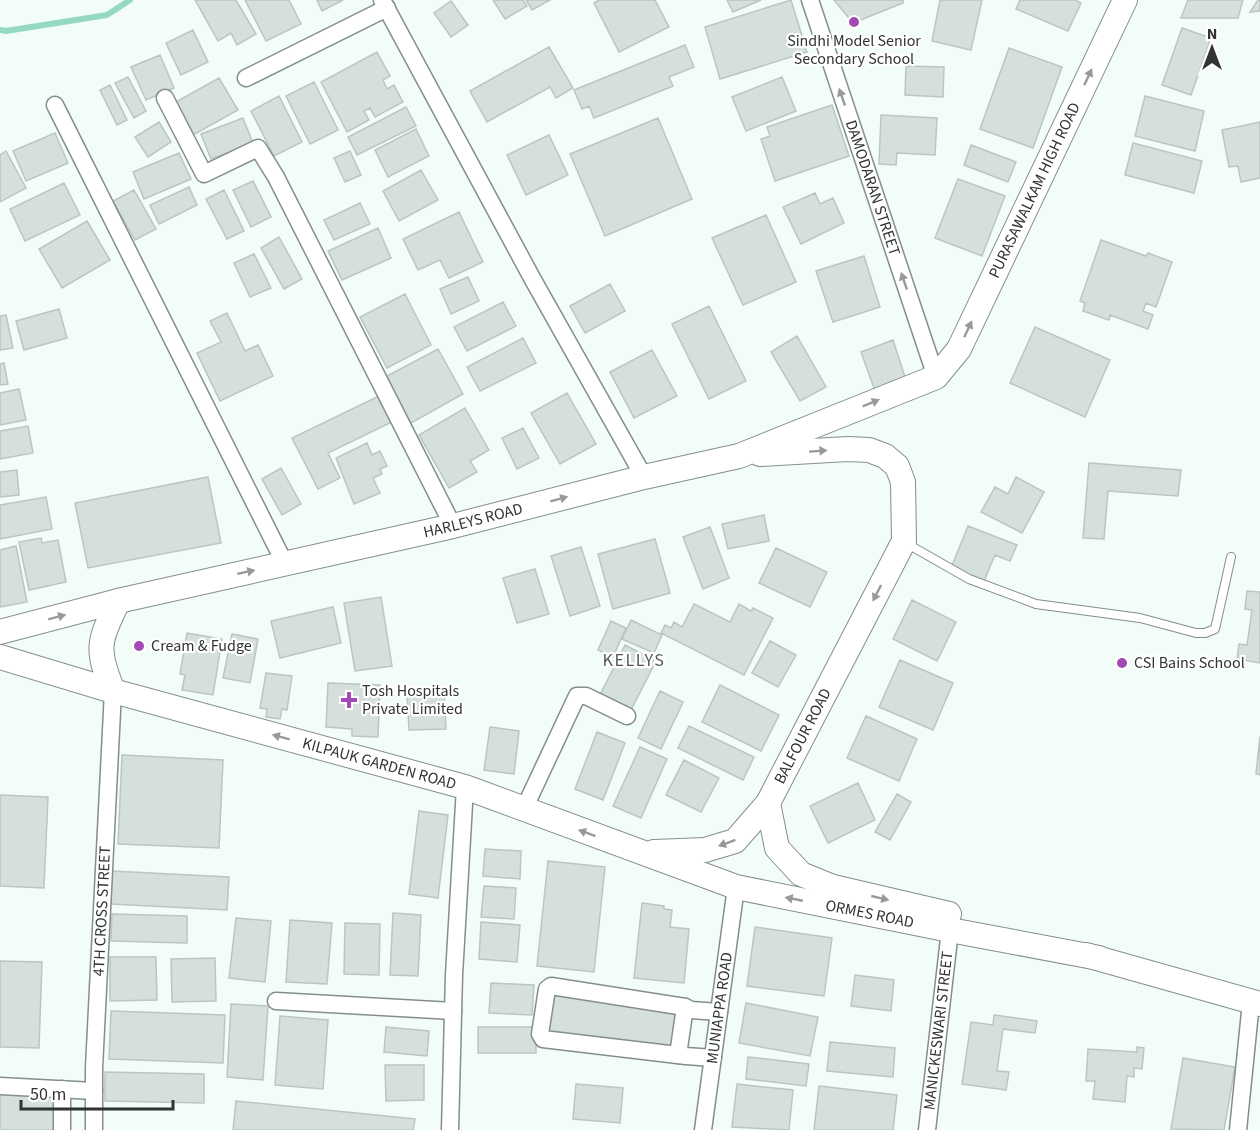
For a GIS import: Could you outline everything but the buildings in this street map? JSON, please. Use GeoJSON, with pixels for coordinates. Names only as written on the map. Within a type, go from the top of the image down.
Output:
{"type":"FeatureCollection","features":[{"type":"Feature","properties":{"kind":"main road","name":"PURASAWALKAM HIGH ROAD"},"geometry":{"type":"LineString","coordinates":[[936,377],[959,349],[1125,0]]}},
{"type":"Feature","properties":{"kind":"main road","name":"HARLEYS ROAD"},"geometry":{"type":"LineString","coordinates":[[0,632],[118,601],[453,526],[644,477],[739,456],[936,377]]}},
{"type":"Feature","properties":{"kind":"main road"},"geometry":{"type":"LineString","coordinates":[[739,456],[848,449],[868,450],[885,456],[897,466],[903,482],[904,541]]}},
{"type":"Feature","properties":{"kind":"main road","name":"BALFOUR ROAD"},"geometry":{"type":"LineString","coordinates":[[642,853],[705,850],[735,841],[768,803],[904,541]]}},
{"type":"Feature","properties":{"kind":"main road"},"geometry":{"type":"LineString","coordinates":[[113,691],[101,663],[101,637],[118,601]]}},
{"type":"Feature","properties":{"kind":"main road","name":"KILPAUK GARDEN ROAD"},"geometry":{"type":"LineString","coordinates":[[0,657],[113,691],[465,787],[642,853]]}},
{"type":"Feature","properties":{"kind":"main road","name":"ORMES ROAD"},"geometry":{"type":"LineString","coordinates":[[768,803],[777,848],[801,874],[833,887],[945,913],[1035,942],[1256,1003]]}},
{"type":"Feature","properties":{"kind":"main road","name":"ORMES ROAD"},"geometry":{"type":"LineString","coordinates":[[642,853],[736,887],[1099,958]]}},
{"type":"Feature","properties":{"kind":"street","name":"DAMODARAN STREET"},"geometry":{"type":"LineString","coordinates":[[810,0],[936,377]]}},
{"type":"Feature","properties":{"kind":"street"},"geometry":{"type":"LineString","coordinates":[[246,78],[385,4],[532,278],[644,477]]}},
{"type":"Feature","properties":{"kind":"street"},"geometry":{"type":"LineString","coordinates":[[165,98],[204,174],[258,148],[276,177],[453,526]]}},
{"type":"Feature","properties":{"kind":"street"},"geometry":{"type":"LineString","coordinates":[[55,105],[285,564]]}},
{"type":"Feature","properties":{"kind":"street","name":"4TH CROSS STREET"},"geometry":{"type":"LineString","coordinates":[[94,1130],[113,691]]}},
{"type":"Feature","properties":{"kind":"street"},"geometry":{"type":"LineString","coordinates":[[524,809],[577,696],[586,696],[627,716]]}},
{"type":"Feature","properties":{"kind":"street"},"geometry":{"type":"LineString","coordinates":[[450,1130],[453,1011],[465,787]]}},
{"type":"Feature","properties":{"kind":"street","name":"MUNIAPPA ROAD"},"geometry":{"type":"LineString","coordinates":[[703,1130],[736,887]]}},
{"type":"Feature","properties":{"kind":"street","name":"MANICKESWARI STREET"},"geometry":{"type":"LineString","coordinates":[[927,1130],[950,930]]}},
{"type":"Feature","properties":{"kind":"street"},"geometry":{"type":"LineString","coordinates":[[713,1058],[543,1039],[540,1034],[547,989],[551,986],[685,1007],[691,1010],[719,1012]]}},
{"type":"Feature","properties":{"kind":"street"},"geometry":{"type":"LineString","coordinates":[[276,1001],[453,1011]]}},
{"type":"Feature","properties":{"kind":"street"},"geometry":{"type":"LineString","coordinates":[[1238,1130],[1256,1003]]}},
{"type":"Feature","properties":{"kind":"street"},"geometry":{"type":"LineString","coordinates":[[678,1055],[685,1007]]}},
{"type":"Feature","properties":{"kind":"street"},"geometry":{"type":"LineString","coordinates":[[0,1086],[94,1091]]}},
{"type":"Feature","properties":{"kind":"street"},"geometry":{"type":"LineString","coordinates":[[62,1089],[62,1130]]}},
{"type":"Feature","properties":{"kind":"lane"},"geometry":{"type":"LineString","coordinates":[[904,541],[969,579],[1036,604],[1140,618],[1196,633],[1205,633],[1215,629],[1231,557]]}},
{"type":"Feature","properties":{"kind":"waterway"},"geometry":{"type":"LineString","coordinates":[[0,30],[6,31],[107,15],[130,0]]}},
{"type":"Feature","properties":{"kind":"place","name":"Sindhi Model Senior Secondary School"},"geometry":{"type":"Point","coordinates":[854,22]}},
{"type":"Feature","properties":{"kind":"place","name":"Cream & Fudge"},"geometry":{"type":"Point","coordinates":[139,646]}},
{"type":"Feature","properties":{"kind":"place","name":"CSI Bains School"},"geometry":{"type":"Point","coordinates":[1122,663]}},
{"type":"Feature","properties":{"kind":"place","name":"Tosh Hospitals Private Limited"},"geometry":{"type":"Point","coordinates":[349,700]}},
{"type":"Feature","properties":{"kind":"district","name":"KELLYS"},"geometry":{"type":"Point","coordinates":[634,660]}}]}
